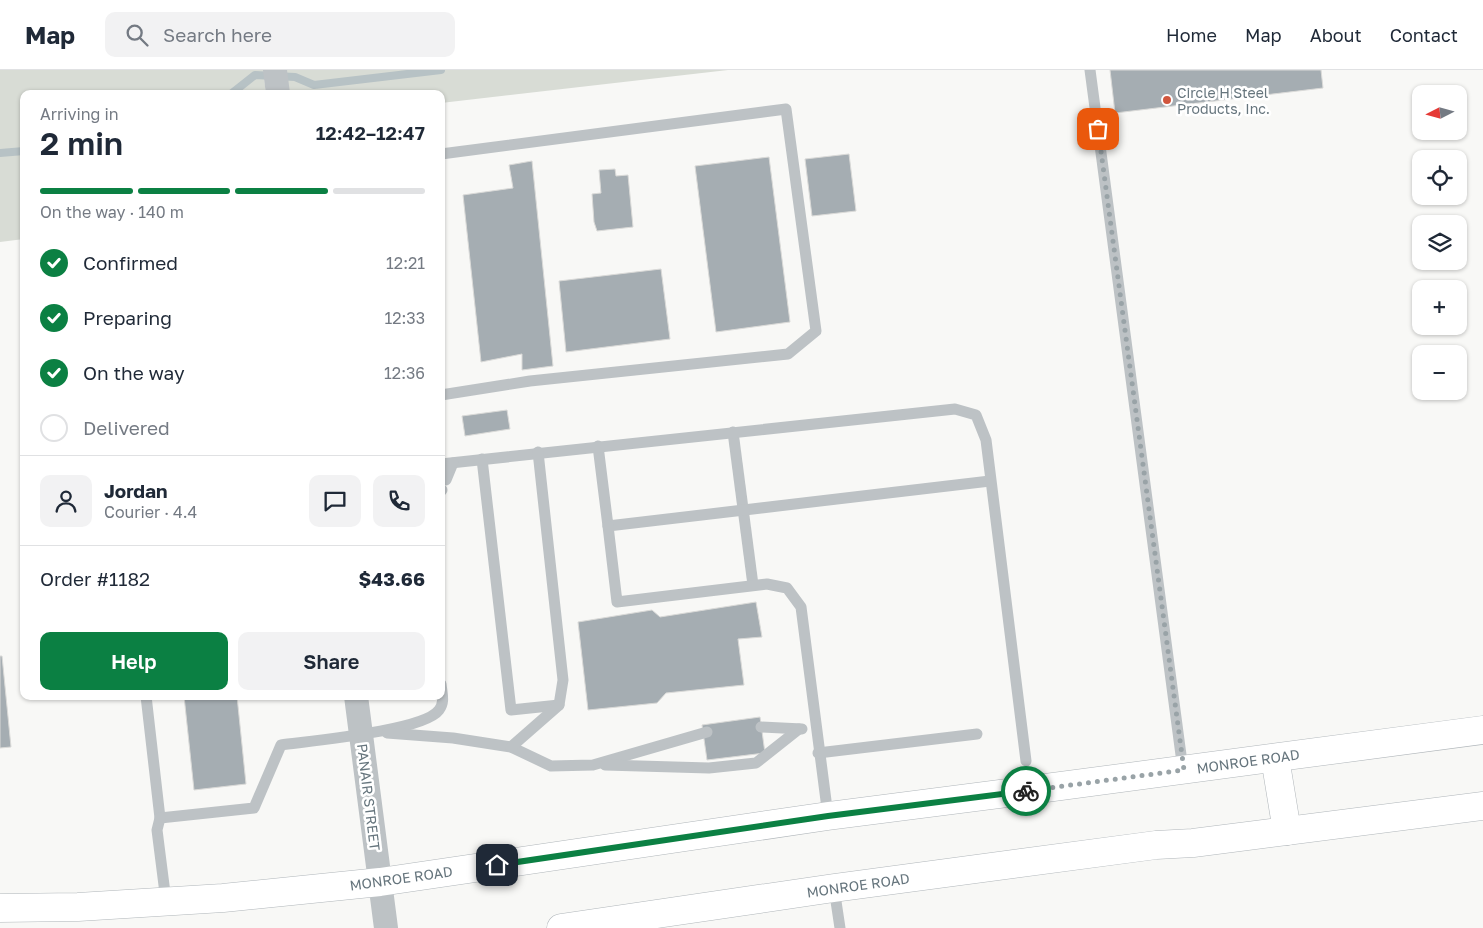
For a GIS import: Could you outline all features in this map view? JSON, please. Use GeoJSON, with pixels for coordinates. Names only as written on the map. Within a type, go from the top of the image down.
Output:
{"type":"FeatureCollection","features":[{"type":"Feature","properties":{"kind":"main road","name":"MONROE ROAD"},"geometry":{"type":"LineString","coordinates":[[0,908],[78,907],[223,898],[380,882],[828,816],[1483,730]]}},
{"type":"Feature","properties":{"kind":"main road"},"geometry":{"type":"LineString","coordinates":[[1275,758],[1287,831]]}},
{"type":"Feature","properties":{"kind":"main road","name":"MONROE ROAD"},"geometry":{"type":"LineString","coordinates":[[562,928],[834,888],[1156,845],[1193,843],[1483,806]]}},
{"type":"Feature","properties":{"kind":"street"},"geometry":{"type":"LineString","coordinates":[[275,70],[278,90]]}},
{"type":"Feature","properties":{"kind":"street","name":"PANAIR STREET"},"geometry":{"type":"LineString","coordinates":[[357,700],[370,734],[380,882],[386,928]]}},
{"type":"Feature","properties":{"kind":"lane"},"geometry":{"type":"LineString","coordinates":[[1090,70],[1184,770]]}},
{"type":"Feature","properties":{"kind":"lane"},"geometry":{"type":"LineString","coordinates":[[445,153],[786,109],[816,330],[788,354],[530,381],[445,393]]}},
{"type":"Feature","properties":{"kind":"lane"},"geometry":{"type":"LineString","coordinates":[[447,463],[955,409],[976,415],[986,440],[1026,761]]}},
{"type":"Feature","properties":{"kind":"lane"},"geometry":{"type":"LineString","coordinates":[[733,432],[753,585]]}},
{"type":"Feature","properties":{"kind":"lane"},"geometry":{"type":"LineString","coordinates":[[598,446],[617,602],[767,584],[788,588],[801,607],[818,752],[828,816]]}},
{"type":"Feature","properties":{"kind":"lane"},"geometry":{"type":"LineString","coordinates":[[511,747],[559,705],[563,680],[538,452]]}},
{"type":"Feature","properties":{"kind":"lane"},"geometry":{"type":"LineString","coordinates":[[482,459],[511,710],[559,705]]}},
{"type":"Feature","properties":{"kind":"lane"},"geometry":{"type":"LineString","coordinates":[[608,526],[990,481]]}},
{"type":"Feature","properties":{"kind":"lane"},"geometry":{"type":"LineString","coordinates":[[146,700],[160,818],[157,830],[166,901]]}},
{"type":"Feature","properties":{"kind":"lane"},"geometry":{"type":"LineString","coordinates":[[160,818],[254,808],[282,745],[370,734],[429,718],[438,712],[443,700]]}},
{"type":"Feature","properties":{"kind":"lane"},"geometry":{"type":"LineString","coordinates":[[761,727],[799,729],[816,727]]}},
{"type":"Feature","properties":{"kind":"lane"},"geometry":{"type":"LineString","coordinates":[[370,734],[453,738],[511,747],[551,766],[593,765],[709,768],[756,763],[799,729]]}},
{"type":"Feature","properties":{"kind":"lane"},"geometry":{"type":"LineString","coordinates":[[593,765],[707,732]]}},
{"type":"Feature","properties":{"kind":"lane"},"geometry":{"type":"LineString","coordinates":[[818,752],[977,734]]}},
{"type":"Feature","properties":{"kind":"lane"},"geometry":{"type":"LineString","coordinates":[[834,888],[840,928]]}},
{"type":"Feature","properties":{"kind":"shaded area"},"geometry":{"type":"Polygon","coordinates":[[[0,70],[263,70],[266,90],[20,90],[20,240],[0,242],[0,70]]]}},
{"type":"Feature","properties":{"kind":"shaded area"},"geometry":{"type":"Polygon","coordinates":[[[287,70],[728,70],[445,103],[445,90],[289,90],[287,70]]]}},
{"type":"Feature","properties":{"kind":"building","name":"Circle H Steel Products, Inc."},"geometry":{"type":"Polygon","coordinates":[[[1110,70],[1321,70],[1323,88],[1115,113],[1110,70]]]}},
{"type":"Feature","properties":{"kind":"building"},"geometry":{"type":"Polygon","coordinates":[[[849,154],[856,211],[812,216],[805,159],[849,154]]]}},
{"type":"Feature","properties":{"kind":"building"},"geometry":{"type":"Polygon","coordinates":[[[769,157],[790,322],[716,332],[695,166],[769,157]]]}},
{"type":"Feature","properties":{"kind":"building"},"geometry":{"type":"Polygon","coordinates":[[[532,161],[553,366],[522,370],[522,354],[481,362],[463,195],[513,188],[509,165],[532,161]]]}},
{"type":"Feature","properties":{"kind":"building"},"geometry":{"type":"Polygon","coordinates":[[[615,169],[616,176],[628,175],[633,227],[597,231],[594,222],[592,194],[601,193],[599,170],[615,169]]]}},
{"type":"Feature","properties":{"kind":"building"},"geometry":{"type":"Polygon","coordinates":[[[661,269],[670,339],[566,352],[559,281],[661,269]]]}},
{"type":"Feature","properties":{"kind":"building"},"geometry":{"type":"Polygon","coordinates":[[[507,410],[510,429],[465,436],[462,416],[507,410]]]}},
{"type":"Feature","properties":{"kind":"building"},"geometry":{"type":"Polygon","coordinates":[[[756,602],[762,637],[738,639],[744,685],[666,693],[657,703],[588,710],[578,622],[652,610],[660,617],[756,602]]]}},
{"type":"Feature","properties":{"kind":"building"},"geometry":{"type":"Polygon","coordinates":[[[0,656],[2,656],[11,747],[0,748],[0,656]]]}},
{"type":"Feature","properties":{"kind":"building"},"geometry":{"type":"Polygon","coordinates":[[[184,700],[237,700],[246,784],[194,790],[184,700]]]}},
{"type":"Feature","properties":{"kind":"building"},"geometry":{"type":"Polygon","coordinates":[[[760,717],[765,753],[707,760],[702,725],[760,717]]]}},
{"type":"Feature","properties":{"kind":"waterway"},"geometry":{"type":"LineString","coordinates":[[236,90],[255,75],[295,77],[314,85],[441,70]]}},
{"type":"Feature","properties":{"kind":"waterway"},"geometry":{"type":"LineString","coordinates":[[0,153],[20,151]]}},
{"type":"Feature","properties":{"kind":"way so far"},"geometry":{"type":"LineString","coordinates":[[1026,791],[1184,770],[1098,129]]}},
{"type":"Feature","properties":{"kind":"place","name":"Circle H Steel Products, Inc."},"geometry":{"type":"Point","coordinates":[1167,100]}},
{"type":"Feature","properties":{"kind":"route"},"geometry":{"type":"LineString","coordinates":[[497,865],[828,816],[1026,791]]}}]}
